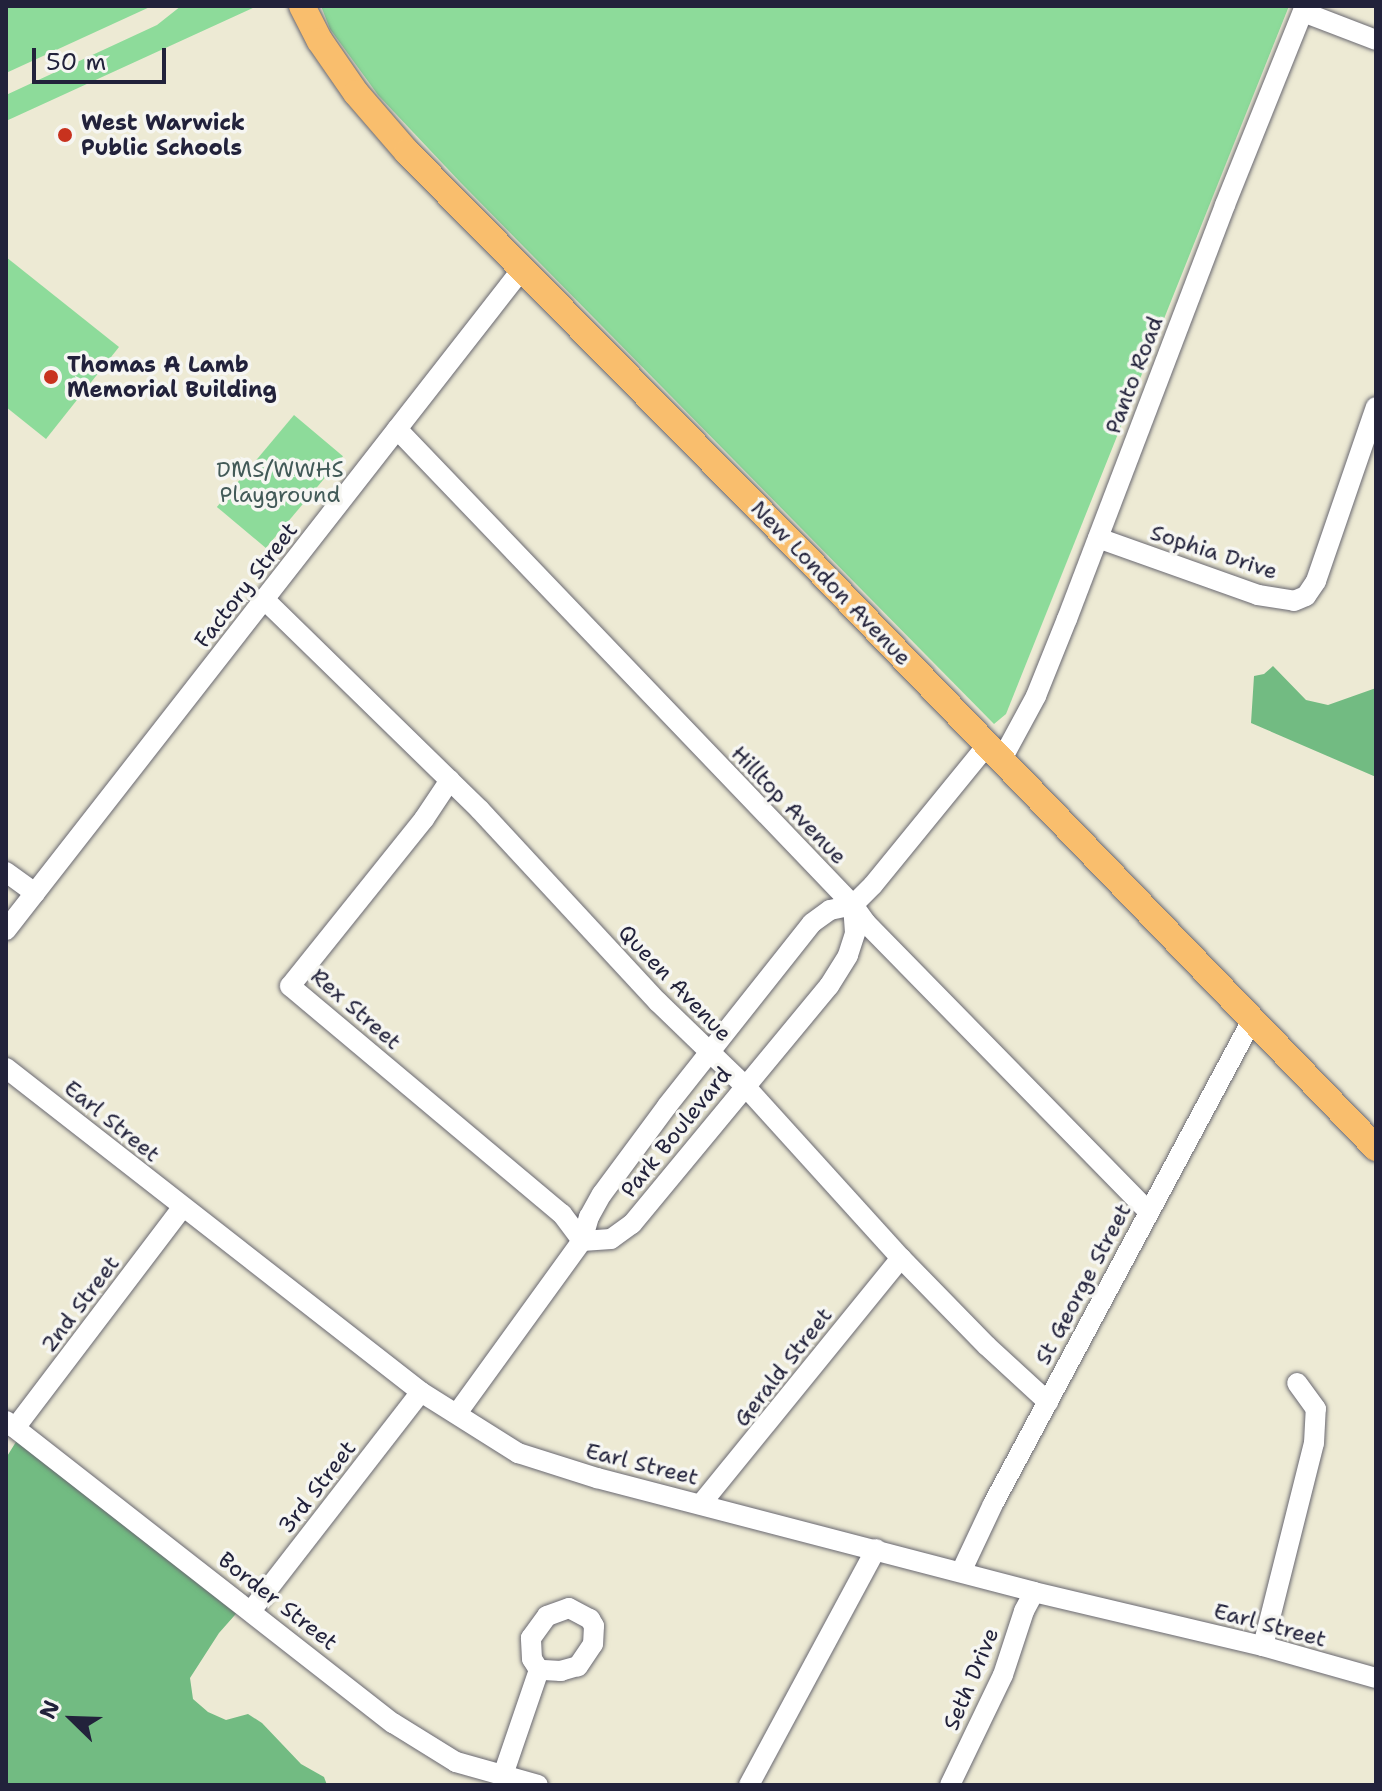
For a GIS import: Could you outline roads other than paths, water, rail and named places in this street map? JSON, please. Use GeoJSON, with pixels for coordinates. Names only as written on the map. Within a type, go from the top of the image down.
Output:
{"type":"FeatureCollection","features":[{"type":"Feature","properties":{"kind":"main road","name":"New London Avenue"},"geometry":{"type":"LineString","coordinates":[[302,6],[320,41],[356,93],[407,152],[995,752],[1251,1022],[1376,1148]]}},
{"type":"Feature","properties":{"kind":"street"},"geometry":{"type":"LineString","coordinates":[[1304,9],[1376,40]]}},
{"type":"Feature","properties":{"kind":"street","name":"Panto Road"},"geometry":{"type":"LineString","coordinates":[[995,752],[1036,696],[1230,191],[1304,9]]}},
{"type":"Feature","properties":{"kind":"street","name":"Factory Street"},"geometry":{"type":"LineString","coordinates":[[6,930],[266,601],[522,269]]}},
{"type":"Feature","properties":{"kind":"street","name":"Sophia Drive"},"geometry":{"type":"LineString","coordinates":[[1098,538],[1258,595],[1294,601],[1306,596],[1316,581],[1376,407]]}},
{"type":"Feature","properties":{"kind":"street","name":"Hilltop Avenue"},"geometry":{"type":"LineString","coordinates":[[397,429],[853,905],[866,923],[1148,1211]]}},
{"type":"Feature","properties":{"kind":"street","name":"Queen Avenue"},"geometry":{"type":"LineString","coordinates":[[266,601],[450,780],[710,1054],[744,1085],[901,1258],[987,1346],[1048,1402]]}},
{"type":"Feature","properties":{"kind":"street","name":"Park Boulevard"},"geometry":{"type":"LineString","coordinates":[[458,1412],[582,1241],[589,1217],[602,1194],[812,923],[830,910],[853,905],[995,752]]}},
{"type":"Feature","properties":{"kind":"street","name":"Rex Street"},"geometry":{"type":"LineString","coordinates":[[450,780],[424,819],[347,911],[290,986],[562,1214],[582,1241]]}},
{"type":"Feature","properties":{"kind":"street"},"geometry":{"type":"LineString","coordinates":[[6,872],[35,893]]}},
{"type":"Feature","properties":{"kind":"street","name":"Park Boulevard"},"geometry":{"type":"LineString","coordinates":[[582,1241],[611,1239],[632,1224],[829,986],[848,955],[855,933],[853,905]]}},
{"type":"Feature","properties":{"kind":"street","name":"St George Street"},"geometry":{"type":"LineString","coordinates":[[961,1572],[1148,1211],[1251,1022]]}},
{"type":"Feature","properties":{"kind":"street","name":"Earl Street"},"geometry":{"type":"LineString","coordinates":[[6,1068],[421,1392],[458,1412],[518,1453],[545,1464],[1034,1592],[1263,1646],[1376,1678]]}},
{"type":"Feature","properties":{"kind":"street","name":"2nd Street"},"geometry":{"type":"LineString","coordinates":[[10,1425],[182,1208]]}},
{"type":"Feature","properties":{"kind":"street","name":"Gerald Street"},"geometry":{"type":"LineString","coordinates":[[701,1504],[901,1258]]}},
{"type":"Feature","properties":{"kind":"street"},"geometry":{"type":"LineString","coordinates":[[1263,1646],[1314,1443],[1316,1409],[1297,1383]]}},
{"type":"Feature","properties":{"kind":"street","name":"3rd Street"},"geometry":{"type":"LineString","coordinates":[[251,1611],[421,1392]]}},
{"type":"Feature","properties":{"kind":"street","name":"Border Street"},"geometry":{"type":"LineString","coordinates":[[10,1425],[393,1723],[456,1762],[538,1785]]}},
{"type":"Feature","properties":{"kind":"street"},"geometry":{"type":"LineString","coordinates":[[749,1785],[876,1549]]}},
{"type":"Feature","properties":{"kind":"street","name":"Seth Drive"},"geometry":{"type":"LineString","coordinates":[[950,1785],[1003,1675],[1024,1611],[1034,1592]]}},
{"type":"Feature","properties":{"kind":"street"},"geometry":{"type":"LineString","coordinates":[[503,1775],[539,1670]]}},
{"type":"Feature","properties":{"kind":"place","name":"West Warwick Public Schools"},"geometry":{"type":"Point","coordinates":[65,135]}},
{"type":"Feature","properties":{"kind":"place","name":"Thomas A Lamb Memorial Building"},"geometry":{"type":"Point","coordinates":[51,377]}},
{"type":"Feature","properties":{"kind":"park label","name":"DMS/WWHS Playground"},"geometry":{"type":"Point","coordinates":[280,482]}}]}
